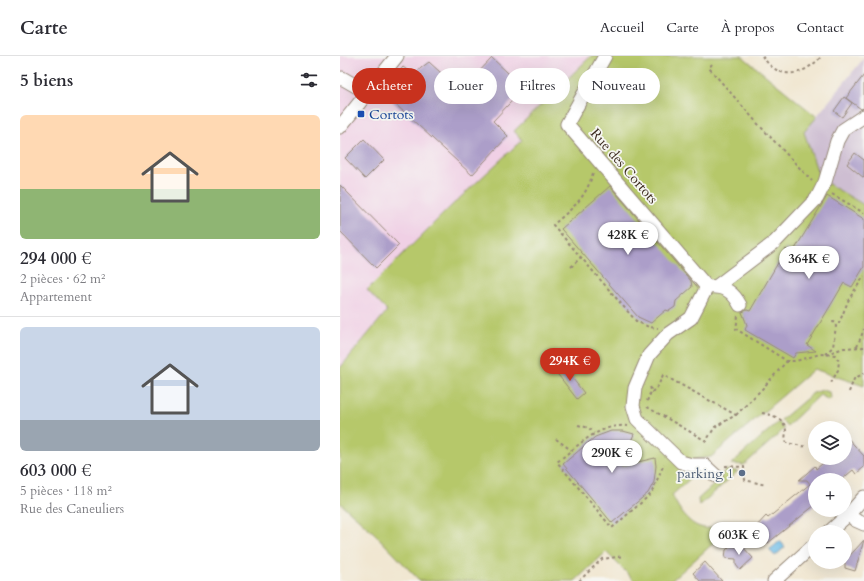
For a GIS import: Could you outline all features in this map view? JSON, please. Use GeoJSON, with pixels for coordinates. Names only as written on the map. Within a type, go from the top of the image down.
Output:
{"type":"FeatureCollection","features":[{"type":"Feature","properties":{"kind":"street"},"geometry":{"type":"LineString","coordinates":[[387,68],[396,56]]}},
{"type":"Feature","properties":{"kind":"street","name":"Rue des Cortots"},"geometry":{"type":"LineString","coordinates":[[605,56],[567,124],[712,287],[735,295],[740,305]]}},
{"type":"Feature","properties":{"kind":"street"},"geometry":{"type":"LineString","coordinates":[[340,79],[342,78],[352,84]]}},
{"type":"Feature","properties":{"kind":"street"},"geometry":{"type":"LineString","coordinates":[[340,127],[359,104]]}},
{"type":"Feature","properties":{"kind":"street"},"geometry":{"type":"LineString","coordinates":[[716,476],[704,465],[692,465],[681,462],[637,419],[634,406],[635,388],[641,371],[649,355],[668,334],[691,318],[712,287],[775,242],[817,198],[822,188],[837,141],[843,130],[864,116]]}},
{"type":"Feature","properties":{"kind":"street"},"geometry":{"type":"LineString","coordinates":[[852,510],[864,496]]}},
{"type":"Feature","properties":{"kind":"street"},"geometry":{"type":"LineString","coordinates":[[837,525],[846,517]]}},
{"type":"Feature","properties":{"kind":"street"},"geometry":{"type":"LineString","coordinates":[[852,517],[864,524]]}},
{"type":"Feature","properties":{"kind":"street"},"geometry":{"type":"LineString","coordinates":[[774,581],[808,550]]}},
{"type":"Feature","properties":{"kind":"path"},"geometry":{"type":"LineString","coordinates":[[762,56],[776,70],[787,73],[802,71],[822,56]]}},
{"type":"Feature","properties":{"kind":"path"},"geometry":{"type":"LineString","coordinates":[[712,64],[709,68],[808,179],[864,213]]}},
{"type":"Feature","properties":{"kind":"path"},"geometry":{"type":"LineString","coordinates":[[597,159],[589,187],[583,198],[553,225],[636,321],[649,327],[658,328]]}},
{"type":"Feature","properties":{"kind":"path"},"geometry":{"type":"LineString","coordinates":[[571,267],[581,257]]}},
{"type":"Feature","properties":{"kind":"path"},"geometry":{"type":"LineString","coordinates":[[825,354],[833,347],[836,326],[833,322],[839,324],[849,299],[864,276]]}},
{"type":"Feature","properties":{"kind":"path"},"geometry":{"type":"LineString","coordinates":[[740,305],[736,329],[787,361],[796,361],[820,354],[835,355],[839,361],[838,370],[830,385]]}},
{"type":"Feature","properties":{"kind":"path"},"geometry":{"type":"LineString","coordinates":[[857,347],[864,329]]}},
{"type":"Feature","properties":{"kind":"path"},"geometry":{"type":"LineString","coordinates":[[825,354],[844,348],[864,347]]}},
{"type":"Feature","properties":{"kind":"path"},"geometry":{"type":"LineString","coordinates":[[641,371],[647,374],[651,386],[646,406],[706,441],[715,427],[736,415],[787,361]]}},
{"type":"Feature","properties":{"kind":"path"},"geometry":{"type":"LineString","coordinates":[[849,392],[854,379],[864,373]]}},
{"type":"Feature","properties":{"kind":"path"},"geometry":{"type":"LineString","coordinates":[[649,395],[658,386],[664,375],[736,415]]}},
{"type":"Feature","properties":{"kind":"path"},"geometry":{"type":"LineString","coordinates":[[762,414],[777,416],[779,418],[786,428],[785,440],[787,443],[807,447]]}},
{"type":"Feature","properties":{"kind":"path"},"geometry":{"type":"LineString","coordinates":[[578,425],[589,428],[594,434]]}},
{"type":"Feature","properties":{"kind":"path"},"geometry":{"type":"LineString","coordinates":[[647,429],[620,425],[605,428],[594,434],[557,462],[612,528],[651,494],[670,451]]}},
{"type":"Feature","properties":{"kind":"path"},"geometry":{"type":"LineString","coordinates":[[556,439],[572,450]]}},
{"type":"Feature","properties":{"kind":"path"},"geometry":{"type":"LineString","coordinates":[[725,466],[744,467],[745,480],[766,484]]}},
{"type":"Feature","properties":{"kind":"path"},"geometry":{"type":"LineString","coordinates":[[579,581],[602,558],[624,556]]}},
{"type":"Feature","properties":{"kind":"shaded area"},"geometry":{"type":"Polygon","coordinates":[[[340,56],[591,56],[570,76],[570,68],[505,68],[505,104],[542,104],[514,131],[522,140],[449,208],[367,290],[387,312],[340,369],[340,56]]]}},
{"type":"Feature","properties":{"kind":"shaded area"},"geometry":{"type":"Polygon","coordinates":[[[864,58],[864,205],[820,179],[804,132],[864,58]]]}},
{"type":"Feature","properties":{"kind":"green space"},"geometry":{"type":"Polygon","coordinates":[[[591,56],[742,56],[817,117],[804,132],[820,179],[864,205],[864,386],[814,369],[711,457],[696,459],[692,477],[672,495],[678,507],[686,518],[697,526],[703,528],[713,528],[735,524],[671,581],[635,581],[606,552],[575,581],[420,581],[373,532],[340,503],[340,368],[387,311],[367,290],[449,208],[522,140],[514,131],[542,104],[570,104],[570,76],[578,69],[578,104],[660,104],[660,68],[579,68],[591,56]]]}},
{"type":"Feature","properties":{"kind":"green space"},"geometry":{"type":"Polygon","coordinates":[[[823,390],[829,392],[831,397],[829,400],[820,395],[787,426],[781,420],[813,393],[823,390]]]}},
{"type":"Feature","properties":{"kind":"green space"},"geometry":{"type":"Polygon","coordinates":[[[778,422],[784,429],[779,434],[744,465],[731,464],[778,422]]]}},
{"type":"Feature","properties":{"kind":"green space"},"geometry":{"type":"Polygon","coordinates":[[[725,470],[738,471],[699,506],[698,499],[717,482],[725,470]]]}},
{"type":"Feature","properties":{"kind":"water"},"geometry":{"type":"Polygon","coordinates":[[[780,541],[785,547],[775,556],[769,550],[780,541]]]}},
{"type":"Feature","properties":{"kind":"building"},"geometry":{"type":"Polygon","coordinates":[[[492,58],[505,70],[505,104],[509,104],[493,121],[508,136],[472,175],[395,104],[426,104],[426,68],[421,68],[429,62],[436,68],[434,68],[434,104],[497,104],[497,68],[482,68],[492,58]]]}},
{"type":"Feature","properties":{"kind":"building"},"geometry":{"type":"Polygon","coordinates":[[[864,75],[864,108],[861,109],[846,98],[864,75]]]}},
{"type":"Feature","properties":{"kind":"building"},"geometry":{"type":"Polygon","coordinates":[[[844,97],[852,103],[842,117],[834,111],[844,97]]]}},
{"type":"Feature","properties":{"kind":"building"},"geometry":{"type":"Polygon","coordinates":[[[364,139],[384,160],[365,179],[345,158],[364,139]]]}},
{"type":"Feature","properties":{"kind":"building"},"geometry":{"type":"Polygon","coordinates":[[[855,153],[864,160],[864,178],[847,164],[855,153]]]}},
{"type":"Feature","properties":{"kind":"building"},"geometry":{"type":"Polygon","coordinates":[[[340,185],[399,245],[376,268],[340,231],[340,185]]]}},
{"type":"Feature","properties":{"kind":"building"},"geometry":{"type":"Polygon","coordinates":[[[610,186],[691,281],[692,287],[676,301],[675,307],[669,311],[666,310],[651,323],[638,317],[561,229],[610,186]]]}},
{"type":"Feature","properties":{"kind":"building"},"geometry":{"type":"Polygon","coordinates":[[[827,196],[864,219],[864,267],[852,287],[844,283],[807,345],[816,351],[796,353],[793,358],[745,330],[747,325],[742,312],[747,310],[750,311],[786,249],[792,254],[827,196]]]}},
{"type":"Feature","properties":{"kind":"building"},"geometry":{"type":"Polygon","coordinates":[[[562,365],[584,393],[577,399],[555,371],[562,365]]]}},
{"type":"Feature","properties":{"kind":"building"},"geometry":{"type":"Polygon","coordinates":[[[611,431],[623,431],[634,434],[621,466],[655,458],[656,466],[654,482],[648,493],[612,523],[563,464],[595,437],[611,431]]]}},
{"type":"Feature","properties":{"kind":"building"},"geometry":{"type":"Polygon","coordinates":[[[852,443],[864,456],[864,467],[856,474],[853,470],[849,473],[808,473],[808,481],[799,480],[815,466],[816,469],[821,465],[852,465],[852,443]]]}},
{"type":"Feature","properties":{"kind":"building"},"geometry":{"type":"Polygon","coordinates":[[[808,486],[808,511],[768,543],[754,529],[766,516],[768,518],[808,486]]]}},
{"type":"Feature","properties":{"kind":"building"},"geometry":{"type":"Polygon","coordinates":[[[864,540],[855,571],[848,569],[852,569],[852,553],[864,540]]]}},
{"type":"Feature","properties":{"kind":"building"},"geometry":{"type":"Polygon","coordinates":[[[730,546],[743,547],[753,558],[740,570],[736,565],[736,559],[725,558],[726,550],[730,546]]]}},
{"type":"Feature","properties":{"kind":"building"},"geometry":{"type":"Polygon","coordinates":[[[705,562],[722,581],[700,581],[693,573],[705,562]]]}},
{"type":"Feature","properties":{"kind":"place","name":"Cortots"},"geometry":{"type":"Point","coordinates":[361,114]}},
{"type":"Feature","properties":{"kind":"place","name":"parking 1"},"geometry":{"type":"Point","coordinates":[742,473]}}]}
